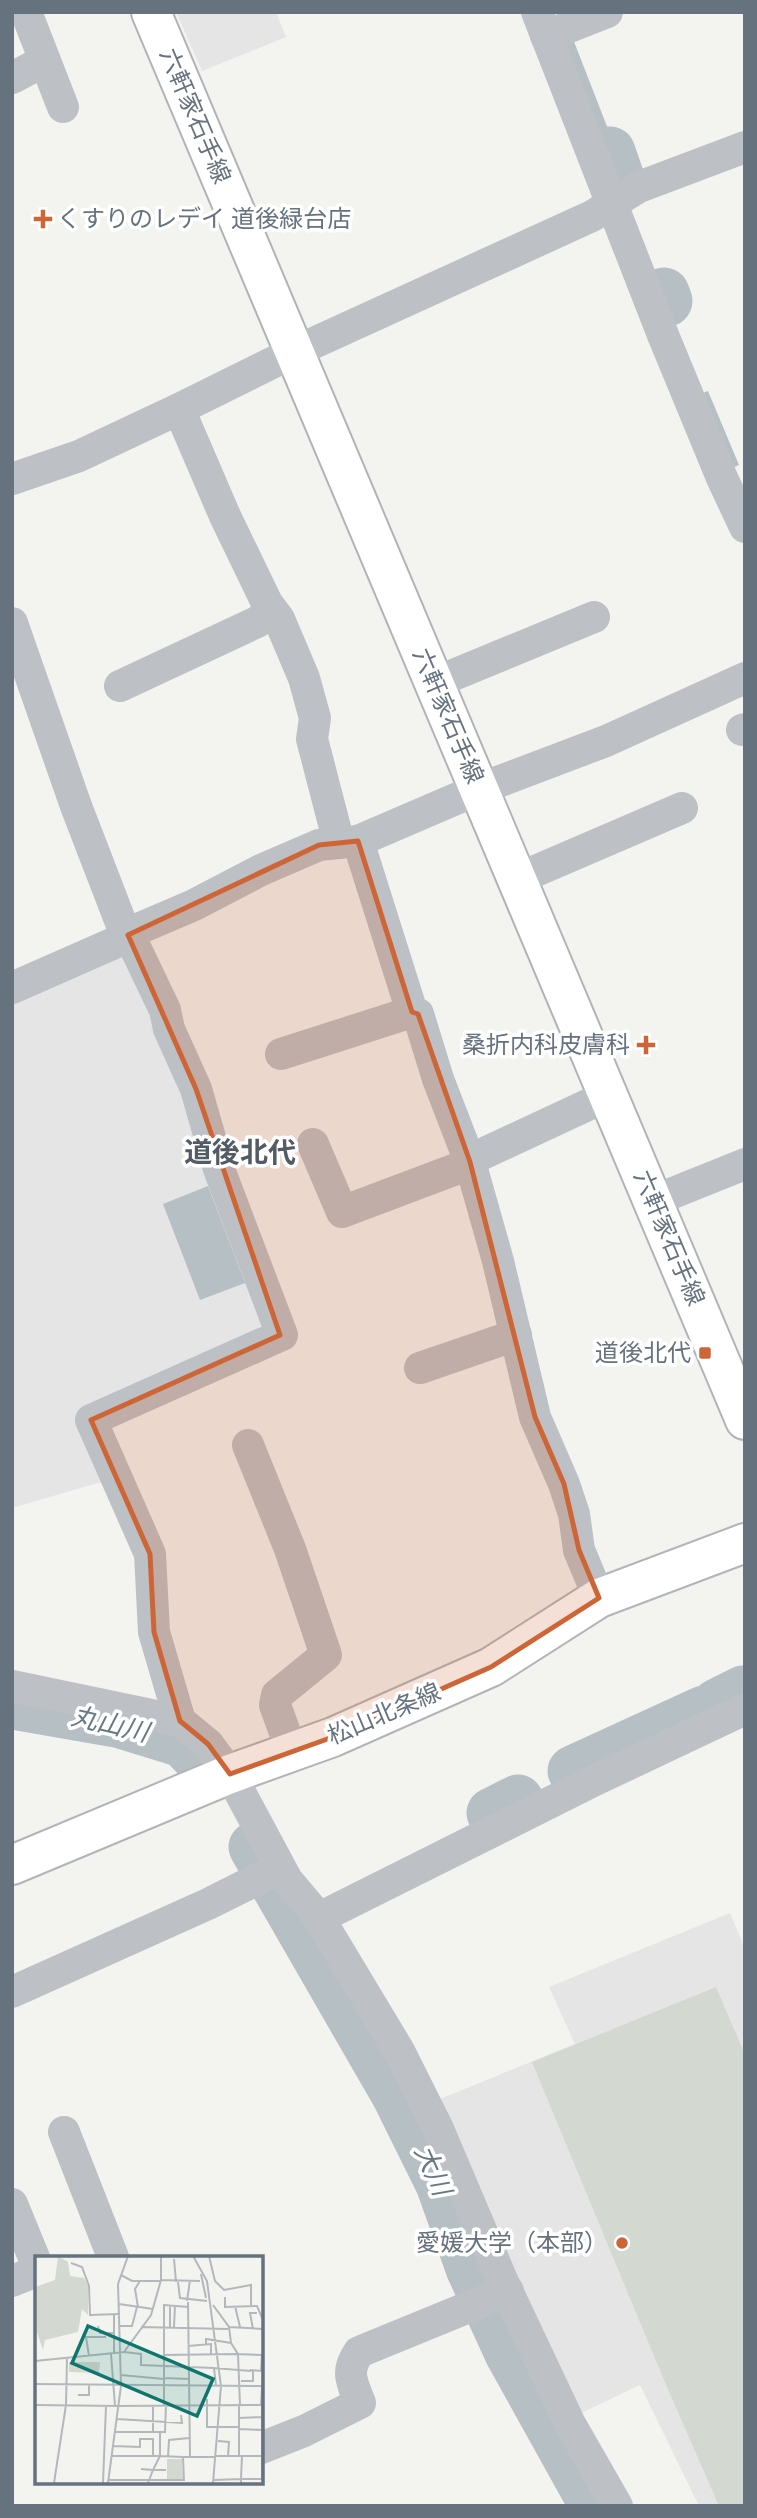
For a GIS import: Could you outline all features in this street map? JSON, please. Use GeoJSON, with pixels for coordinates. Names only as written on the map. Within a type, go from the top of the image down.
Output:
{"type":"FeatureCollection","features":[{"type":"Feature","properties":{"kind":"main road","name":"六軒家石手線"},"geometry":{"type":"LineString","coordinates":[[151,12],[745,1420]]}},
{"type":"Feature","properties":{"kind":"main road","name":"松山北条線"},"geometry":{"type":"LineString","coordinates":[[12,1865],[230,1774],[333,1737],[491,1667],[599,1598],[745,1543]]}},
{"type":"Feature","properties":{"kind":"street"},"geometry":{"type":"LineString","coordinates":[[607,12],[542,24],[663,335],[745,527]]}},
{"type":"Feature","properties":{"kind":"street"},"geometry":{"type":"LineString","coordinates":[[22,20],[44,61],[63,107]]}},
{"type":"Feature","properties":{"kind":"street"},"geometry":{"type":"LineString","coordinates":[[12,78],[44,61]]}},
{"type":"Feature","properties":{"kind":"street"},"geometry":{"type":"LineString","coordinates":[[12,479],[79,456],[179,410],[294,352],[592,216],[639,187],[745,147]]}},
{"type":"Feature","properties":{"kind":"street"},"geometry":{"type":"LineString","coordinates":[[179,410],[225,516],[267,603],[279,620],[309,692],[315,718],[312,739],[412,1013]]}},
{"type":"Feature","properties":{"kind":"street"},"geometry":{"type":"LineString","coordinates":[[120,686],[257,622],[272,611]]}},
{"type":"Feature","properties":{"kind":"street"},"geometry":{"type":"LineString","coordinates":[[434,683],[594,617]]}},
{"type":"Feature","properties":{"kind":"street"},"geometry":{"type":"LineString","coordinates":[[12,622],[76,806],[123,928],[165,1010],[169,1030],[196,1089],[219,1169],[282,1335],[91,1420],[150,1553],[154,1632],[180,1721]]}},
{"type":"Feature","properties":{"kind":"street"},"geometry":{"type":"LineString","coordinates":[[12,988],[319,845],[349,842],[606,741],[745,678]]}},
{"type":"Feature","properties":{"kind":"street"},"geometry":{"type":"LineString","coordinates":[[517,879],[682,808]]}},
{"type":"Feature","properties":{"kind":"street"},"geometry":{"type":"LineString","coordinates":[[281,1054],[412,1013],[418,1014],[438,1079],[470,1162],[535,1417],[571,1504],[579,1550],[599,1598]]}},
{"type":"Feature","properties":{"kind":"street"},"geometry":{"type":"LineString","coordinates":[[313,1143],[342,1212],[456,1170],[608,1095]]}},
{"type":"Feature","properties":{"kind":"street"},"geometry":{"type":"LineString","coordinates":[[653,1201],[745,1164]]}},
{"type":"Feature","properties":{"kind":"street"},"geometry":{"type":"LineString","coordinates":[[420,1368],[516,1335]]}},
{"type":"Feature","properties":{"kind":"street"},"geometry":{"type":"LineString","coordinates":[[248,1445],[290,1549],[326,1655],[277,1695],[275,1705],[292,1752]]}},
{"type":"Feature","properties":{"kind":"street"},"geometry":{"type":"LineString","coordinates":[[12,1686],[180,1721],[208,1744],[230,1774],[273,1872],[287,1880],[319,1918],[398,2051],[432,2118],[507,2292],[570,2424],[617,2506]]}},
{"type":"Feature","properties":{"kind":"street"},"geometry":{"type":"LineString","coordinates":[[319,1918],[593,1781],[745,1709]]}},
{"type":"Feature","properties":{"kind":"street"},"geometry":{"type":"LineString","coordinates":[[12,1992],[273,1872]]}},
{"type":"Feature","properties":{"kind":"street"},"geometry":{"type":"LineString","coordinates":[[64,2132],[113,2256]]}},
{"type":"Feature","properties":{"kind":"street"},"geometry":{"type":"LineString","coordinates":[[12,2204],[35,2261]]}},
{"type":"Feature","properties":{"kind":"street"},"geometry":{"type":"LineString","coordinates":[[12,2281],[32,2273],[35,2269]]}},
{"type":"Feature","properties":{"kind":"street"},"geometry":{"type":"LineString","coordinates":[[262,2448],[304,2431],[360,2403],[351,2379],[351,2364],[359,2352],[507,2292]]}},
{"type":"Feature","properties":{"kind":"highlighted area"},"geometry":{"type":"Polygon","coordinates":[[[358,841],[412,1012],[418,1014],[470,1162],[535,1417],[564,1484],[579,1550],[599,1598],[491,1667],[333,1737],[230,1774],[208,1744],[180,1721],[154,1632],[150,1554],[91,1420],[280,1335],[196,1089],[128,935],[319,845],[358,841]]]}},
{"type":"Feature","properties":{"kind":"shaded area"},"geometry":{"type":"Polygon","coordinates":[[[176,12],[276,12],[286,37],[202,71],[176,12]]]}},
{"type":"Feature","properties":{"kind":"shaded area"},"geometry":{"type":"Polygon","coordinates":[[[573,39],[608,129],[595,134],[559,44],[573,39]]]}},
{"type":"Feature","properties":{"kind":"shaded area"},"geometry":{"type":"Polygon","coordinates":[[[708,391],[739,465],[728,470],[697,395],[708,391]]]}},
{"type":"Feature","properties":{"kind":"shaded area"},"geometry":{"type":"Polygon","coordinates":[[[123,952],[183,1092],[271,1323],[84,1416],[108,1480],[12,1508],[12,996],[123,952]]]}},
{"type":"Feature","properties":{"kind":"shaded area"},"geometry":{"type":"Polygon","coordinates":[[[208,1186],[245,1283],[200,1300],[163,1204],[208,1186]]]}},
{"type":"Feature","properties":{"kind":"shaded area","name":"愛媛大学（本部）"},"geometry":{"type":"Polygon","coordinates":[[[730,1913],[745,1949],[745,2506],[699,2506],[640,2385],[577,2415],[435,2101],[575,2044],[549,1987],[730,1913]]]}},
{"type":"Feature","properties":{"kind":"shaded area"},"geometry":{"type":"Polygon","coordinates":[[[716,1987],[745,2055],[745,2506],[719,2506],[532,2062],[716,1987]]]}},
{"type":"Feature","properties":{"kind":"waterway"},"geometry":{"type":"LineString","coordinates":[[610,152],[620,181]]}},
{"type":"Feature","properties":{"kind":"waterway"},"geometry":{"type":"LineString","coordinates":[[664,293],[667,301]]}},
{"type":"Feature","properties":{"kind":"waterway","name":"大川"},"geometry":{"type":"LineString","coordinates":[[717,1704],[743,1691]]}},
{"type":"Feature","properties":{"kind":"waterway","name":"丸山川"},"geometry":{"type":"LineString","coordinates":[[12,1704],[121,1723],[183,1742],[200,1760]]}},
{"type":"Feature","properties":{"kind":"waterway","name":"大川"},"geometry":{"type":"LineString","coordinates":[[573,1771],[704,1711]]}},
{"type":"Feature","properties":{"kind":"waterway","name":"大川"},"geometry":{"type":"LineString","coordinates":[[492,1813],[518,1800]]}},
{"type":"Feature","properties":{"kind":"waterway","name":"大川"},"geometry":{"type":"LineString","coordinates":[[254,1847],[397,2095],[441,2184],[471,2268],[510,2353],[595,2506]]}},
{"type":"Feature","properties":{"kind":"place","name":"くすりのレデイ 道後緑台店"},"geometry":{"type":"Point","coordinates":[43,219]}},
{"type":"Feature","properties":{"kind":"place","name":"桑折内科皮膚科"},"geometry":{"type":"Point","coordinates":[646,1045]}},
{"type":"Feature","properties":{"kind":"place","name":"道後北代"},"geometry":{"type":"Point","coordinates":[705,1353]}},
{"type":"Feature","properties":{"kind":"place","name":"愛媛大学（本部）"},"geometry":{"type":"Point","coordinates":[622,2243]}},
{"type":"Feature","properties":{"kind":"district","name":"道後北代"},"geometry":{"type":"Point","coordinates":[240,1152]}}]}
